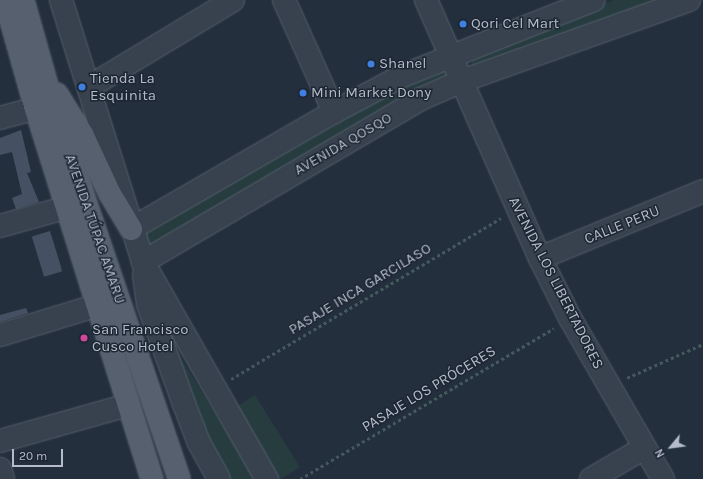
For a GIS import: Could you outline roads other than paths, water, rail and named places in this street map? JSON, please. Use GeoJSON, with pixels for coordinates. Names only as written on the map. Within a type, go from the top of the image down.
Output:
{"type":"FeatureCollection","features":[{"type":"Feature","properties":{"kind":"main road","name":"AVENIDA TÚPAC AMARU"},"geometry":{"type":"LineString","coordinates":[[5,0],[51,105],[179,479]]}},
{"type":"Feature","properties":{"kind":"main road"},"geometry":{"type":"LineString","coordinates":[[23,0],[46,81],[51,105],[131,229]]}},
{"type":"Feature","properties":{"kind":"main road","name":"AVENIDA TÚPAC AMARU"},"geometry":{"type":"LineString","coordinates":[[51,105],[68,207],[152,479]]}},
{"type":"Feature","properties":{"kind":"street"},"geometry":{"type":"LineString","coordinates":[[61,0],[89,87],[131,229],[143,262],[214,389],[267,479]]}},
{"type":"Feature","properties":{"kind":"street"},"geometry":{"type":"LineString","coordinates":[[284,0],[334,112]]}},
{"type":"Feature","properties":{"kind":"street","name":"AVENIDA LOS LIBERTADORES"},"geometry":{"type":"LineString","coordinates":[[426,0],[540,258],[570,318],[663,479]]}},
{"type":"Feature","properties":{"kind":"street","name":"AVENIDA QOSQO"},"geometry":{"type":"LineString","coordinates":[[131,229],[334,112],[402,76],[594,0]]}},
{"type":"Feature","properties":{"kind":"street","name":"AVENIDA QOSQO"},"geometry":{"type":"LineString","coordinates":[[143,262],[421,99],[462,81],[689,0]]}},
{"type":"Feature","properties":{"kind":"street"},"geometry":{"type":"LineString","coordinates":[[89,87],[222,3]]}},
{"type":"Feature","properties":{"kind":"street"},"geometry":{"type":"LineString","coordinates":[[0,118],[51,105]]}},
{"type":"Feature","properties":{"kind":"street","name":"CALLE PERU"},"geometry":{"type":"LineString","coordinates":[[540,258],[703,191]]}},
{"type":"Feature","properties":{"kind":"street"},"geometry":{"type":"LineString","coordinates":[[0,226],[68,207]]}},
{"type":"Feature","properties":{"kind":"street"},"geometry":{"type":"LineString","coordinates":[[143,262],[148,304],[198,441],[219,479]]}},
{"type":"Feature","properties":{"kind":"street"},"geometry":{"type":"LineString","coordinates":[[0,336],[98,305]]}},
{"type":"Feature","properties":{"kind":"street"},"geometry":{"type":"LineString","coordinates":[[0,441],[128,405]]}},
{"type":"Feature","properties":{"kind":"street"},"geometry":{"type":"LineString","coordinates":[[591,479],[644,448]]}},
{"type":"Feature","properties":{"kind":"street"},"geometry":{"type":"LineString","coordinates":[[0,469],[3,479]]}},
{"type":"Feature","properties":{"kind":"place","name":"Qori Cel Mart"},"geometry":{"type":"Point","coordinates":[463,24]}},
{"type":"Feature","properties":{"kind":"place","name":"Shanel"},"geometry":{"type":"Point","coordinates":[371,64]}},
{"type":"Feature","properties":{"kind":"place","name":"Tienda La Esquinita"},"geometry":{"type":"Point","coordinates":[82,87]}},
{"type":"Feature","properties":{"kind":"place","name":"Mini Market Dony"},"geometry":{"type":"Point","coordinates":[303,93]}},
{"type":"Feature","properties":{"kind":"place","name":"San Francisco Cusco Hotel"},"geometry":{"type":"Point","coordinates":[84,338]}}]}
